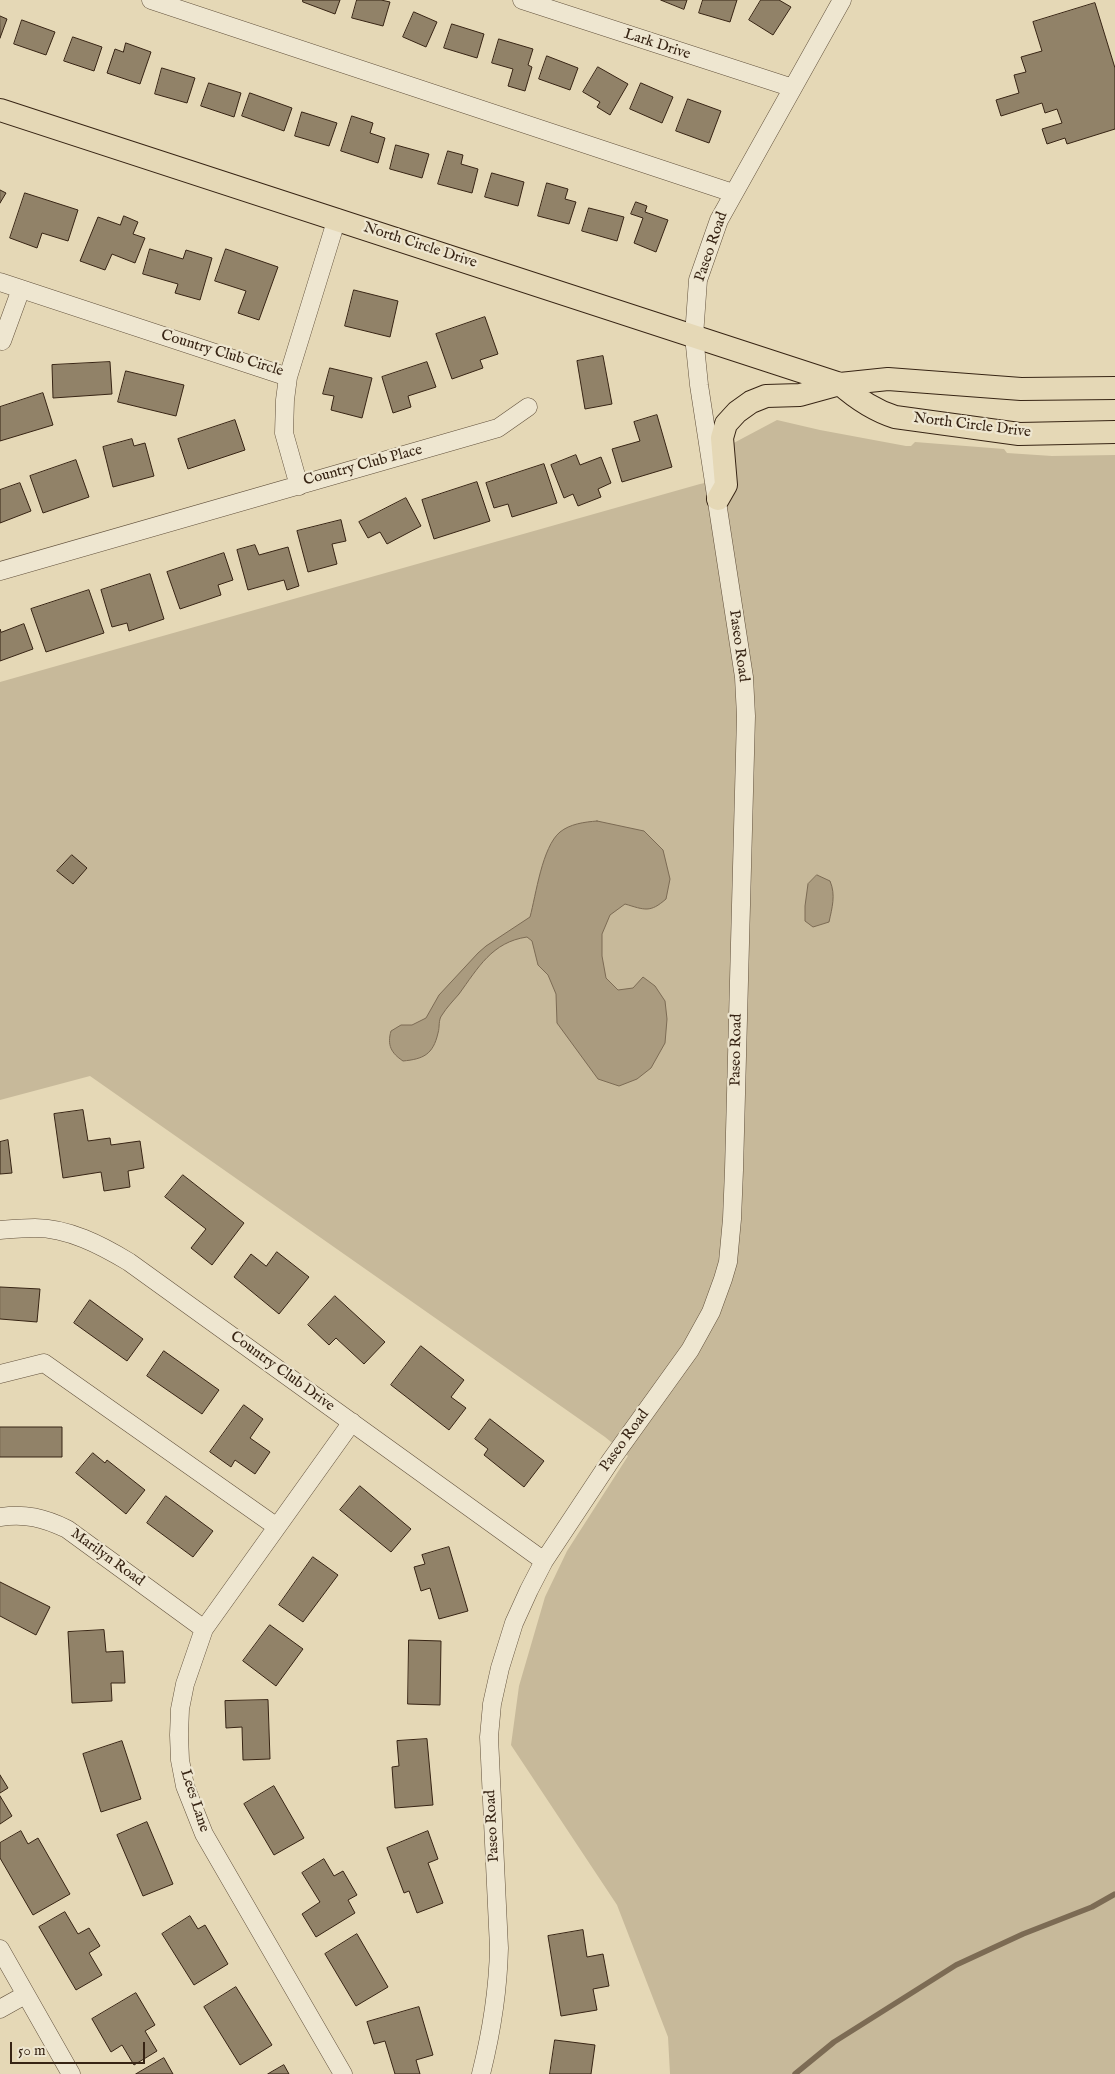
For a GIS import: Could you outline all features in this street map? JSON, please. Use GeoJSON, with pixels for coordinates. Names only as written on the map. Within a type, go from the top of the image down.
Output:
{"type":"FeatureCollection","features":[{"type":"Feature","properties":{"kind":"main road","name":"North Circle Drive"},"geometry":{"type":"LineString","coordinates":[[0,110],[337,218],[840,384],[862,402],[879,412],[895,417],[1019,434],[1115,432]]}},
{"type":"Feature","properties":{"kind":"main road","name":"North Circle Drive"},"geometry":{"type":"LineString","coordinates":[[840,384],[888,379],[1021,389],[1115,388]]}},
{"type":"Feature","properties":{"kind":"main road"},"geometry":{"type":"LineString","coordinates":[[718,499],[726,485],[722,438],[726,424],[736,412],[751,402],[766,396],[800,395],[840,384]]}},
{"type":"Feature","properties":{"kind":"street"},"geometry":{"type":"LineString","coordinates":[[151,0],[733,193]]}},
{"type":"Feature","properties":{"kind":"street","name":"Lark Drive"},"geometry":{"type":"LineString","coordinates":[[522,0],[793,88]]}},
{"type":"Feature","properties":{"kind":"street","name":"Paseo Road"},"geometry":{"type":"LineString","coordinates":[[481,2074],[494,2016],[498,1981],[499,1948],[489,1737],[492,1704],[500,1668],[514,1623],[528,1590],[544,1561],[610,1460],[690,1350],[714,1304],[728,1262],[734,1170],[746,716],[744,677],[699,385],[694,336],[698,280],[719,220],[842,0]]}},
{"type":"Feature","properties":{"kind":"street","name":"Country Club Circle"},"geometry":{"type":"LineString","coordinates":[[0,282],[288,377],[337,218]]}},
{"type":"Feature","properties":{"kind":"street"},"geometry":{"type":"LineString","coordinates":[[2,341],[20,289]]}},
{"type":"Feature","properties":{"kind":"street","name":"Country Club Place"},"geometry":{"type":"LineString","coordinates":[[288,377],[284,433],[299,486],[498,428],[528,407]]}},
{"type":"Feature","properties":{"kind":"street"},"geometry":{"type":"LineString","coordinates":[[0,570],[299,486]]}},
{"type":"Feature","properties":{"kind":"street","name":"Country Club Drive"},"geometry":{"type":"LineString","coordinates":[[0,1230],[37,1228],[86,1240],[108,1249],[129,1262],[544,1561]]}},
{"type":"Feature","properties":{"kind":"street"},"geometry":{"type":"LineString","coordinates":[[0,1374],[44,1363],[277,1527]]}},
{"type":"Feature","properties":{"kind":"street","name":"Lees Lane"},"geometry":{"type":"LineString","coordinates":[[343,2074],[217,1860],[204,1834],[186,1786],[180,1752],[180,1709],[185,1684],[204,1629],[352,1422]]}},
{"type":"Feature","properties":{"kind":"street","name":"Marilyn Road"},"geometry":{"type":"LineString","coordinates":[[0,1517],[16,1514],[33,1516],[50,1520],[67,1529],[204,1629]]}},
{"type":"Feature","properties":{"kind":"street"},"geometry":{"type":"LineString","coordinates":[[0,1950],[71,2074]]}},
{"type":"Feature","properties":{"kind":"street"},"geometry":{"type":"LineString","coordinates":[[0,2009],[26,1995]]}},
{"type":"Feature","properties":{"kind":"shaded area"},"geometry":{"type":"Polygon","coordinates":[[[777,420],[906,446],[911,446],[915,442],[1004,449],[1007,453],[1052,456],[1115,455],[1115,2074],[670,2074],[668,2037],[617,1905],[511,1745],[519,1686],[545,1597],[567,1551],[628,1456],[605,1437],[90,1076],[0,1100],[0,682],[700,484],[730,478],[728,446],[777,420]]]}},
{"type":"Feature","properties":{"kind":"shaded area"},"geometry":{"type":"Polygon","coordinates":[[[597,821],[644,831],[663,850],[670,879],[666,899],[656,907],[647,909],[625,904],[610,915],[602,934],[602,956],[606,978],[618,990],[633,988],[643,977],[655,986],[665,1001],[667,1019],[665,1043],[651,1068],[637,1079],[619,1086],[598,1079],[557,1023],[556,994],[548,975],[538,965],[532,941],[527,937],[504,944],[495,950],[480,966],[441,1017],[439,1031],[430,1051],[416,1059],[403,1061],[399,1058],[393,1052],[390,1045],[391,1031],[401,1025],[412,1025],[426,1018],[439,995],[478,953],[530,917],[544,860],[554,839],[568,827],[597,821]]]}},
{"type":"Feature","properties":{"kind":"shaded area"},"geometry":{"type":"Polygon","coordinates":[[[817,875],[830,881],[833,891],[833,902],[829,922],[813,927],[805,921],[805,906],[808,884],[817,875]]]}},
{"type":"Feature","properties":{"kind":"building"},"geometry":{"type":"Polygon","coordinates":[[[303,0],[340,0],[335,14],[303,2],[303,0]]]}},
{"type":"Feature","properties":{"kind":"building"},"geometry":{"type":"Polygon","coordinates":[[[357,0],[390,2],[383,26],[352,18],[357,0]]]}},
{"type":"Feature","properties":{"kind":"building"},"geometry":{"type":"Polygon","coordinates":[[[661,0],[687,0],[684,9],[661,0]]]}},
{"type":"Feature","properties":{"kind":"building"},"geometry":{"type":"Polygon","coordinates":[[[703,0],[737,0],[730,22],[699,13],[703,0]]]}},
{"type":"Feature","properties":{"kind":"building"},"geometry":{"type":"Polygon","coordinates":[[[761,0],[779,0],[791,7],[773,35],[749,20],[761,0]]]}},
{"type":"Feature","properties":{"kind":"building"},"geometry":{"type":"Polygon","coordinates":[[[1095,3],[1115,68],[1115,129],[1067,144],[1065,138],[1047,144],[1042,129],[1062,123],[1057,109],[1045,113],[1042,103],[1001,116],[996,100],[1019,93],[1014,75],[1026,72],[1021,57],[1042,51],[1033,22],[1095,3]]]}},
{"type":"Feature","properties":{"kind":"building"},"geometry":{"type":"Polygon","coordinates":[[[414,12],[437,22],[426,47],[403,37],[414,12]]]}},
{"type":"Feature","properties":{"kind":"building"},"geometry":{"type":"Polygon","coordinates":[[[0,16],[7,19],[0,38],[0,16]]]}},
{"type":"Feature","properties":{"kind":"building"},"geometry":{"type":"Polygon","coordinates":[[[22,20],[55,32],[46,55],[14,44],[22,20]]]}},
{"type":"Feature","properties":{"kind":"building"},"geometry":{"type":"Polygon","coordinates":[[[452,24],[484,34],[477,58],[444,48],[452,24]]]}},
{"type":"Feature","properties":{"kind":"building"},"geometry":{"type":"Polygon","coordinates":[[[73,37],[102,47],[94,71],[64,61],[73,37]]]}},
{"type":"Feature","properties":{"kind":"building"},"geometry":{"type":"Polygon","coordinates":[[[499,39],[533,49],[528,65],[532,67],[525,91],[508,86],[513,69],[492,63],[499,39]]]}},
{"type":"Feature","properties":{"kind":"building"},"geometry":{"type":"Polygon","coordinates":[[[126,43],[151,52],[140,84],[107,73],[115,49],[123,52],[126,43]]]}},
{"type":"Feature","properties":{"kind":"building"},"geometry":{"type":"Polygon","coordinates":[[[547,56],[578,68],[570,90],[539,79],[547,56]]]}},
{"type":"Feature","properties":{"kind":"building"},"geometry":{"type":"Polygon","coordinates":[[[598,67],[628,84],[610,115],[597,107],[600,102],[583,92],[598,67]]]}},
{"type":"Feature","properties":{"kind":"building"},"geometry":{"type":"Polygon","coordinates":[[[162,68],[195,78],[187,103],[155,94],[162,68]]]}},
{"type":"Feature","properties":{"kind":"building"},"geometry":{"type":"Polygon","coordinates":[[[209,83],[241,93],[234,117],[201,106],[209,83]]]}},
{"type":"Feature","properties":{"kind":"building"},"geometry":{"type":"Polygon","coordinates":[[[641,83],[673,97],[662,123],[630,109],[641,83]]]}},
{"type":"Feature","properties":{"kind":"building"},"geometry":{"type":"Polygon","coordinates":[[[250,93],[292,108],[284,131],[242,116],[250,93]]]}},
{"type":"Feature","properties":{"kind":"building"},"geometry":{"type":"Polygon","coordinates":[[[688,99],[721,111],[709,143],[676,131],[688,99]]]}},
{"type":"Feature","properties":{"kind":"building"},"geometry":{"type":"Polygon","coordinates":[[[302,112],[337,123],[329,146],[295,136],[302,112]]]}},
{"type":"Feature","properties":{"kind":"building"},"geometry":{"type":"Polygon","coordinates":[[[352,116],[373,123],[370,133],[385,138],[378,163],[341,151],[352,116]]]}},
{"type":"Feature","properties":{"kind":"building"},"geometry":{"type":"Polygon","coordinates":[[[396,145],[429,154],[422,178],[390,169],[396,145]]]}},
{"type":"Feature","properties":{"kind":"building"},"geometry":{"type":"Polygon","coordinates":[[[448,151],[463,155],[461,164],[478,169],[472,193],[438,184],[448,151]]]}},
{"type":"Feature","properties":{"kind":"building"},"geometry":{"type":"Polygon","coordinates":[[[492,173],[524,182],[518,206],[485,197],[492,173]]]}},
{"type":"Feature","properties":{"kind":"building"},"geometry":{"type":"Polygon","coordinates":[[[547,183],[568,189],[565,199],[576,202],[569,224],[538,216],[547,183]]]}},
{"type":"Feature","properties":{"kind":"building"},"geometry":{"type":"Polygon","coordinates":[[[0,190],[6,193],[0,203],[0,190]]]}},
{"type":"Feature","properties":{"kind":"building"},"geometry":{"type":"Polygon","coordinates":[[[25,193],[78,210],[68,241],[42,233],[37,248],[10,238],[25,193]]]}},
{"type":"Feature","properties":{"kind":"building"},"geometry":{"type":"Polygon","coordinates":[[[636,202],[647,206],[645,212],[668,220],[656,252],[634,243],[643,218],[631,214],[636,202]]]}},
{"type":"Feature","properties":{"kind":"building"},"geometry":{"type":"Polygon","coordinates":[[[589,208],[624,217],[617,241],[582,231],[589,208]]]}},
{"type":"Feature","properties":{"kind":"building"},"geometry":{"type":"Polygon","coordinates":[[[124,216],[138,222],[133,234],[145,238],[135,263],[112,254],[105,270],[80,261],[98,217],[120,225],[124,216]]]}},
{"type":"Feature","properties":{"kind":"building"},"geometry":{"type":"Polygon","coordinates":[[[150,249],[183,259],[186,250],[212,258],[200,300],[175,293],[178,284],[143,274],[150,249]]]}},
{"type":"Feature","properties":{"kind":"building"},"geometry":{"type":"Polygon","coordinates":[[[226,249],[278,267],[259,320],[238,313],[246,291],[215,281],[226,249]]]}},
{"type":"Feature","properties":{"kind":"building"},"geometry":{"type":"Polygon","coordinates":[[[354,290],[398,301],[390,337],[345,326],[354,290]]]}},
{"type":"Feature","properties":{"kind":"building"},"geometry":{"type":"Polygon","coordinates":[[[485,317],[498,354],[480,360],[483,368],[452,379],[436,334],[485,317]]]}},
{"type":"Feature","properties":{"kind":"building"},"geometry":{"type":"Polygon","coordinates":[[[603,356],[612,404],[585,409],[577,361],[603,356]]]}},
{"type":"Feature","properties":{"kind":"building"},"geometry":{"type":"Polygon","coordinates":[[[110,362],[112,394],[53,398],[52,365],[110,362]]]}},
{"type":"Feature","properties":{"kind":"building"},"geometry":{"type":"Polygon","coordinates":[[[427,362],[436,387],[408,396],[411,407],[393,413],[382,377],[427,362]]]}},
{"type":"Feature","properties":{"kind":"building"},"geometry":{"type":"Polygon","coordinates":[[[330,368],[372,378],[362,418],[331,410],[334,396],[323,394],[330,368]]]}},
{"type":"Feature","properties":{"kind":"building"},"geometry":{"type":"Polygon","coordinates":[[[126,371],[184,385],[176,416],[118,402],[126,371]]]}},
{"type":"Feature","properties":{"kind":"building"},"geometry":{"type":"Polygon","coordinates":[[[43,393],[53,425],[0,441],[0,407],[43,393]]]}},
{"type":"Feature","properties":{"kind":"building"},"geometry":{"type":"Polygon","coordinates":[[[657,415],[672,467],[622,482],[612,449],[640,441],[634,422],[657,415]]]}},
{"type":"Feature","properties":{"kind":"building"},"geometry":{"type":"Polygon","coordinates":[[[235,420],[245,450],[188,469],[178,439],[235,420]]]}},
{"type":"Feature","properties":{"kind":"building"},"geometry":{"type":"Polygon","coordinates":[[[132,439],[134,446],[145,443],[154,476],[113,487],[103,447],[132,439]]]}},
{"type":"Feature","properties":{"kind":"building"},"geometry":{"type":"Polygon","coordinates":[[[576,455],[580,465],[601,457],[611,483],[598,489],[601,497],[578,506],[573,494],[564,498],[551,465],[576,455]]]}},
{"type":"Feature","properties":{"kind":"building"},"geometry":{"type":"Polygon","coordinates":[[[76,460],[89,497],[43,513],[30,476],[76,460]]]}},
{"type":"Feature","properties":{"kind":"building"},"geometry":{"type":"Polygon","coordinates":[[[544,464],[557,503],[512,517],[508,504],[494,508],[486,483],[544,464]]]}},
{"type":"Feature","properties":{"kind":"building"},"geometry":{"type":"Polygon","coordinates":[[[477,482],[490,521],[434,539],[422,500],[477,482]]]}},
{"type":"Feature","properties":{"kind":"building"},"geometry":{"type":"Polygon","coordinates":[[[20,483],[31,511],[0,523],[0,490],[20,483]]]}},
{"type":"Feature","properties":{"kind":"building"},"geometry":{"type":"Polygon","coordinates":[[[406,498],[421,526],[387,544],[380,532],[368,538],[359,522],[406,498]]]}},
{"type":"Feature","properties":{"kind":"building"},"geometry":{"type":"Polygon","coordinates":[[[341,520],[346,541],[332,544],[337,564],[308,572],[297,531],[341,520]]]}},
{"type":"Feature","properties":{"kind":"building"},"geometry":{"type":"Polygon","coordinates":[[[255,545],[259,555],[288,547],[299,586],[287,590],[284,580],[248,590],[237,550],[255,545]]]}},
{"type":"Feature","properties":{"kind":"building"},"geometry":{"type":"Polygon","coordinates":[[[224,553],[233,580],[218,585],[221,595],[180,609],[167,572],[224,553]]]}},
{"type":"Feature","properties":{"kind":"building"},"geometry":{"type":"Polygon","coordinates":[[[150,574],[164,619],[129,631],[127,623],[112,627],[101,590],[150,574]]]}},
{"type":"Feature","properties":{"kind":"building"},"geometry":{"type":"Polygon","coordinates":[[[89,590],[104,633],[46,652],[31,609],[89,590]]]}},
{"type":"Feature","properties":{"kind":"building"},"geometry":{"type":"Polygon","coordinates":[[[24,624],[33,649],[0,661],[0,629],[1,632],[24,624]]]}},
{"type":"Feature","properties":{"kind":"building"},"geometry":{"type":"Polygon","coordinates":[[[72,855],[87,868],[73,884],[57,871],[72,855]]]}},
{"type":"Feature","properties":{"kind":"building"},"geometry":{"type":"Polygon","coordinates":[[[83,1110],[88,1141],[110,1138],[111,1145],[140,1141],[144,1168],[128,1171],[130,1187],[104,1191],[101,1172],[63,1178],[54,1114],[83,1110]]]}},
{"type":"Feature","properties":{"kind":"building"},"geometry":{"type":"Polygon","coordinates":[[[8,1140],[12,1173],[0,1174],[0,1142],[8,1140]]]}},
{"type":"Feature","properties":{"kind":"building"},"geometry":{"type":"Polygon","coordinates":[[[183,1175],[244,1223],[212,1265],[191,1248],[206,1229],[165,1197],[183,1175]]]}},
{"type":"Feature","properties":{"kind":"building"},"geometry":{"type":"Polygon","coordinates":[[[277,1252],[309,1277],[279,1314],[234,1277],[251,1254],[266,1266],[277,1252]]]}},
{"type":"Feature","properties":{"kind":"building"},"geometry":{"type":"Polygon","coordinates":[[[0,1287],[40,1289],[37,1322],[0,1319],[0,1287]]]}},
{"type":"Feature","properties":{"kind":"building"},"geometry":{"type":"Polygon","coordinates":[[[335,1296],[385,1342],[364,1364],[336,1338],[329,1345],[308,1325],[335,1296]]]}},
{"type":"Feature","properties":{"kind":"building"},"geometry":{"type":"Polygon","coordinates":[[[90,1300],[143,1339],[127,1361],[74,1323],[90,1300]]]}},
{"type":"Feature","properties":{"kind":"building"},"geometry":{"type":"Polygon","coordinates":[[[421,1346],[464,1380],[451,1397],[466,1408],[449,1430],[391,1385],[421,1346]]]}},
{"type":"Feature","properties":{"kind":"building"},"geometry":{"type":"Polygon","coordinates":[[[164,1351],[219,1390],[202,1414],[147,1376],[164,1351]]]}},
{"type":"Feature","properties":{"kind":"building"},"geometry":{"type":"Polygon","coordinates":[[[244,1405],[263,1419],[250,1438],[270,1452],[255,1474],[235,1460],[231,1467],[210,1452],[244,1405]]]}},
{"type":"Feature","properties":{"kind":"building"},"geometry":{"type":"Polygon","coordinates":[[[490,1419],[544,1461],[524,1487],[484,1455],[488,1449],[475,1439],[490,1419]]]}},
{"type":"Feature","properties":{"kind":"building"},"geometry":{"type":"Polygon","coordinates":[[[0,1427],[62,1427],[62,1457],[0,1457],[0,1427]]]}},
{"type":"Feature","properties":{"kind":"building"},"geometry":{"type":"Polygon","coordinates":[[[93,1453],[105,1463],[107,1460],[145,1490],[126,1514],[76,1473],[93,1453]]]}},
{"type":"Feature","properties":{"kind":"building"},"geometry":{"type":"Polygon","coordinates":[[[360,1486],[411,1529],[391,1552],[340,1510],[360,1486]]]}},
{"type":"Feature","properties":{"kind":"building"},"geometry":{"type":"Polygon","coordinates":[[[166,1496],[213,1531],[193,1557],[147,1523],[166,1496]]]}},
{"type":"Feature","properties":{"kind":"building"},"geometry":{"type":"Polygon","coordinates":[[[449,1547],[468,1611],[439,1619],[430,1588],[421,1591],[414,1567],[425,1564],[422,1555],[449,1547]]]}},
{"type":"Feature","properties":{"kind":"building"},"geometry":{"type":"Polygon","coordinates":[[[313,1557],[338,1575],[303,1622],[279,1605],[313,1557]]]}},
{"type":"Feature","properties":{"kind":"building"},"geometry":{"type":"Polygon","coordinates":[[[0,1582],[50,1607],[36,1635],[0,1616],[0,1582]]]}},
{"type":"Feature","properties":{"kind":"building"},"geometry":{"type":"Polygon","coordinates":[[[270,1625],[303,1649],[276,1686],[243,1661],[270,1625]]]}},
{"type":"Feature","properties":{"kind":"building"},"geometry":{"type":"Polygon","coordinates":[[[104,1630],[106,1652],[123,1651],[125,1683],[111,1683],[112,1701],[72,1703],[68,1632],[104,1630]]]}},
{"type":"Feature","properties":{"kind":"building"},"geometry":{"type":"Polygon","coordinates":[[[409,1640],[441,1641],[440,1705],[408,1704],[409,1640]]]}},
{"type":"Feature","properties":{"kind":"building"},"geometry":{"type":"Polygon","coordinates":[[[268,1700],[270,1759],[243,1760],[242,1727],[226,1728],[225,1701],[268,1700]]]}},
{"type":"Feature","properties":{"kind":"building"},"geometry":{"type":"Polygon","coordinates":[[[427,1739],[433,1805],[395,1808],[392,1767],[399,1766],[397,1741],[427,1739]]]}},
{"type":"Feature","properties":{"kind":"building"},"geometry":{"type":"Polygon","coordinates":[[[122,1741],[141,1799],[101,1812],[83,1754],[122,1741]]]}},
{"type":"Feature","properties":{"kind":"building"},"geometry":{"type":"Polygon","coordinates":[[[0,1775],[8,1788],[0,1793],[0,1775]]]}},
{"type":"Feature","properties":{"kind":"building"},"geometry":{"type":"Polygon","coordinates":[[[274,1786],[304,1838],[274,1855],[244,1804],[274,1786]]]}},
{"type":"Feature","properties":{"kind":"building"},"geometry":{"type":"Polygon","coordinates":[[[0,1796],[12,1816],[0,1824],[0,1796]]]}},
{"type":"Feature","properties":{"kind":"building"},"geometry":{"type":"Polygon","coordinates":[[[147,1822],[173,1884],[143,1896],[117,1835],[147,1822]]]}},
{"type":"Feature","properties":{"kind":"building"},"geometry":{"type":"Polygon","coordinates":[[[21,1831],[28,1844],[38,1838],[70,1894],[33,1915],[0,1858],[0,1843],[21,1831]]]}},
{"type":"Feature","properties":{"kind":"building"},"geometry":{"type":"Polygon","coordinates":[[[428,1831],[438,1859],[428,1863],[443,1903],[417,1913],[409,1891],[404,1893],[387,1848],[428,1831]]]}},
{"type":"Feature","properties":{"kind":"building"},"geometry":{"type":"Polygon","coordinates":[[[324,1859],[334,1876],[343,1871],[357,1895],[348,1900],[355,1913],[316,1937],[302,1914],[320,1902],[302,1873],[324,1859]]]}},
{"type":"Feature","properties":{"kind":"building"},"geometry":{"type":"Polygon","coordinates":[[[65,1912],[78,1934],[89,1928],[100,1946],[89,1953],[102,1975],[76,1990],[39,1927],[65,1912]]]}},
{"type":"Feature","properties":{"kind":"building"},"geometry":{"type":"Polygon","coordinates":[[[190,1916],[198,1929],[205,1925],[228,1964],[194,1985],[162,1934],[190,1916]]]}},
{"type":"Feature","properties":{"kind":"building"},"geometry":{"type":"Polygon","coordinates":[[[583,1930],[587,1957],[603,1954],[609,1986],[593,1989],[597,2010],[561,2016],[548,1936],[583,1930]]]}},
{"type":"Feature","properties":{"kind":"building"},"geometry":{"type":"Polygon","coordinates":[[[357,1934],[388,1987],[356,2006],[325,1954],[357,1934]]]}},
{"type":"Feature","properties":{"kind":"building"},"geometry":{"type":"Polygon","coordinates":[[[236,1987],[272,2045],[240,2065],[204,2007],[236,1987]]]}},
{"type":"Feature","properties":{"kind":"building"},"geometry":{"type":"Polygon","coordinates":[[[136,1993],[155,2025],[145,2031],[157,2051],[134,2065],[122,2045],[111,2052],[92,2019],[136,1993]]]}},
{"type":"Feature","properties":{"kind":"building"},"geometry":{"type":"Polygon","coordinates":[[[419,2007],[433,2055],[416,2060],[420,2074],[395,2074],[385,2041],[374,2044],[367,2022],[419,2007]]]}},
{"type":"Feature","properties":{"kind":"building"},"geometry":{"type":"Polygon","coordinates":[[[555,2040],[595,2045],[591,2074],[550,2074],[555,2040]]]}},
{"type":"Feature","properties":{"kind":"building"},"geometry":{"type":"Polygon","coordinates":[[[164,2058],[173,2074],[136,2074],[164,2058]]]}},
{"type":"Feature","properties":{"kind":"building"},"geometry":{"type":"Polygon","coordinates":[[[284,2065],[289,2074],[268,2074],[284,2065]]]}},
{"type":"Feature","properties":{"kind":"waterway"},"geometry":{"type":"LineString","coordinates":[[795,2074],[834,2042],[956,1965],[1023,1934],[1092,1907],[1115,1894]]}}]}
